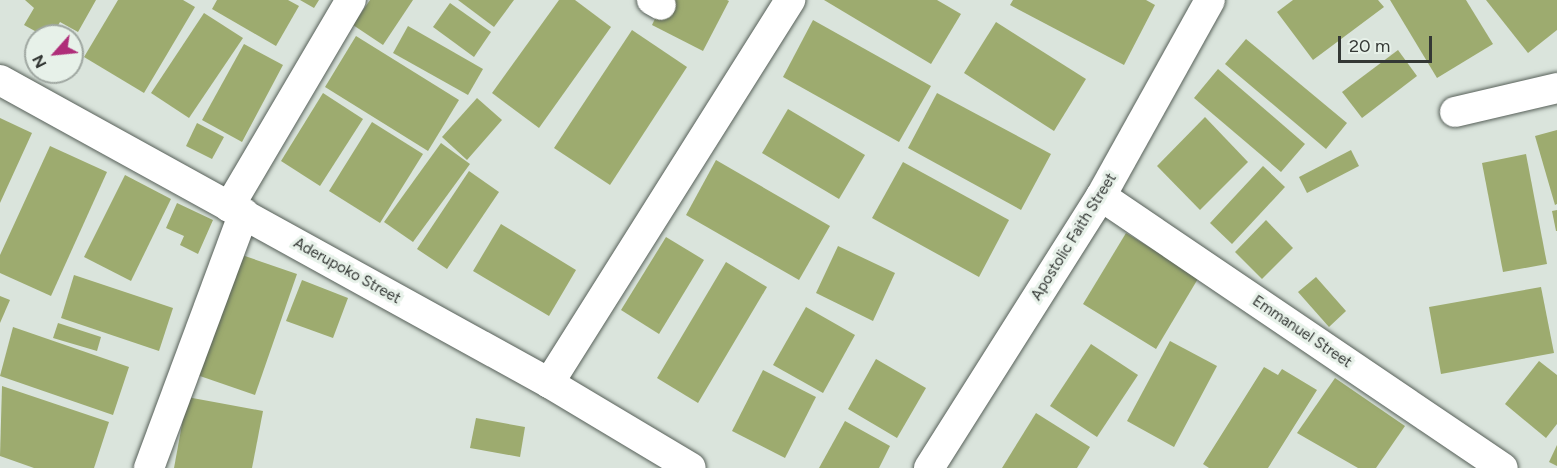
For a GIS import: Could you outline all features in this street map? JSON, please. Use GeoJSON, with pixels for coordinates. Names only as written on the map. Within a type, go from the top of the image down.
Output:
{"type":"FeatureCollection","features":[{"type":"Feature","properties":{"kind":"street"},"geometry":{"type":"LineString","coordinates":[[149,468],[237,210],[351,0]]}},
{"type":"Feature","properties":{"kind":"street"},"geometry":{"type":"LineString","coordinates":[[549,383],[789,0]]}},
{"type":"Feature","properties":{"kind":"street","name":"Apostolic Faith Street"},"geometry":{"type":"LineString","coordinates":[[929,468],[1101,196],[1210,0]]}},
{"type":"Feature","properties":{"kind":"street","name":"Aderupoko Street"},"geometry":{"type":"LineString","coordinates":[[0,80],[549,383],[691,468]]}},
{"type":"Feature","properties":{"kind":"street"},"geometry":{"type":"LineString","coordinates":[[1455,112],[1557,88]]}},
{"type":"Feature","properties":{"kind":"street","name":"Emmanuel Street"},"geometry":{"type":"LineString","coordinates":[[1101,196],[1503,468]]}},
{"type":"Feature","properties":{"kind":"building"},"geometry":{"type":"Polygon","coordinates":[[[25,0],[96,0],[82,24],[60,22],[59,24],[25,24],[34,8],[25,0]]]}},
{"type":"Feature","properties":{"kind":"building"},"geometry":{"type":"Polygon","coordinates":[[[118,0],[183,0],[195,7],[144,93],[84,57],[118,0]]]}},
{"type":"Feature","properties":{"kind":"building"},"geometry":{"type":"Polygon","coordinates":[[[217,0],[288,0],[299,6],[276,46],[212,9],[217,0]]]}},
{"type":"Feature","properties":{"kind":"building"},"geometry":{"type":"Polygon","coordinates":[[[300,0],[319,0],[314,8],[300,0]]]}},
{"type":"Feature","properties":{"kind":"building"},"geometry":{"type":"Polygon","coordinates":[[[370,0],[413,0],[383,45],[353,25],[370,0]]]}},
{"type":"Feature","properties":{"kind":"building"},"geometry":{"type":"Polygon","coordinates":[[[458,0],[514,0],[494,27],[458,0]]]}},
{"type":"Feature","properties":{"kind":"building"},"geometry":{"type":"Polygon","coordinates":[[[559,0],[575,0],[611,27],[539,128],[492,93],[559,0]]]}},
{"type":"Feature","properties":{"kind":"building"},"geometry":{"type":"Polygon","coordinates":[[[664,0],[729,1],[703,51],[652,25],[664,0]]]}},
{"type":"Feature","properties":{"kind":"building"},"geometry":{"type":"Polygon","coordinates":[[[824,0],[937,0],[961,14],[931,64],[824,0]]]}},
{"type":"Feature","properties":{"kind":"building"},"geometry":{"type":"Polygon","coordinates":[[[1013,0],[1146,0],[1155,5],[1124,65],[1010,5],[1013,0]]]}},
{"type":"Feature","properties":{"kind":"building"},"geometry":{"type":"Polygon","coordinates":[[[1293,0],[1378,0],[1384,7],[1313,60],[1277,12],[1293,0]]]}},
{"type":"Feature","properties":{"kind":"building"},"geometry":{"type":"Polygon","coordinates":[[[1390,0],[1466,0],[1493,44],[1437,78],[1390,0]]]}},
{"type":"Feature","properties":{"kind":"building"},"geometry":{"type":"Polygon","coordinates":[[[1486,0],[1557,0],[1557,30],[1528,53],[1486,0]]]}},
{"type":"Feature","properties":{"kind":"building"},"geometry":{"type":"Polygon","coordinates":[[[450,3],[491,32],[474,57],[433,27],[450,3]]]}},
{"type":"Feature","properties":{"kind":"building"},"geometry":{"type":"Polygon","coordinates":[[[204,13],[243,38],[189,118],[151,93],[204,13]]]}},
{"type":"Feature","properties":{"kind":"building"},"geometry":{"type":"Polygon","coordinates":[[[813,20],[931,86],[899,142],[783,77],[813,20]]]}},
{"type":"Feature","properties":{"kind":"building"},"geometry":{"type":"Polygon","coordinates":[[[996,22],[1086,79],[1054,131],[964,73],[996,22]]]}},
{"type":"Feature","properties":{"kind":"building"},"geometry":{"type":"Polygon","coordinates":[[[408,26],[483,69],[468,95],[393,53],[408,26]]]}},
{"type":"Feature","properties":{"kind":"building"},"geometry":{"type":"Polygon","coordinates":[[[632,30],[687,67],[610,185],[554,148],[632,30]]]}},
{"type":"Feature","properties":{"kind":"building"},"geometry":{"type":"Polygon","coordinates":[[[356,36],[459,100],[428,151],[325,87],[356,36]]]}},
{"type":"Feature","properties":{"kind":"building"},"geometry":{"type":"Polygon","coordinates":[[[1246,39],[1347,123],[1326,149],[1225,64],[1246,39]]]}},
{"type":"Feature","properties":{"kind":"building"},"geometry":{"type":"Polygon","coordinates":[[[244,44],[283,65],[242,142],[202,120],[244,44]]]}},
{"type":"Feature","properties":{"kind":"building"},"geometry":{"type":"Polygon","coordinates":[[[1398,50],[1417,76],[1362,118],[1342,92],[1398,50]]]}},
{"type":"Feature","properties":{"kind":"building"},"geometry":{"type":"Polygon","coordinates":[[[1218,69],[1305,144],[1281,172],[1194,98],[1218,69]]]}},
{"type":"Feature","properties":{"kind":"building"},"geometry":{"type":"Polygon","coordinates":[[[323,93],[363,119],[320,186],[281,161],[323,93]]]}},
{"type":"Feature","properties":{"kind":"building"},"geometry":{"type":"Polygon","coordinates":[[[937,93],[1051,154],[1021,210],[908,148],[937,93]]]}},
{"type":"Feature","properties":{"kind":"building"},"geometry":{"type":"Polygon","coordinates":[[[477,98],[502,120],[467,160],[442,137],[477,98]]]}},
{"type":"Feature","properties":{"kind":"building"},"geometry":{"type":"Polygon","coordinates":[[[788,109],[865,155],[839,199],[762,153],[788,109]]]}},
{"type":"Feature","properties":{"kind":"building"},"geometry":{"type":"Polygon","coordinates":[[[1205,117],[1248,162],[1200,210],[1157,166],[1205,117]]]}},
{"type":"Feature","properties":{"kind":"building"},"geometry":{"type":"Polygon","coordinates":[[[0,118],[32,133],[0,203],[0,118]]]}},
{"type":"Feature","properties":{"kind":"building"},"geometry":{"type":"Polygon","coordinates":[[[372,122],[423,154],[380,223],[329,191],[372,122]]]}},
{"type":"Feature","properties":{"kind":"building"},"geometry":{"type":"Polygon","coordinates":[[[197,123],[224,137],[212,159],[186,146],[197,123]]]}},
{"type":"Feature","properties":{"kind":"building"},"geometry":{"type":"Polygon","coordinates":[[[1557,130],[1557,204],[1555,205],[1535,136],[1557,130]]]}},
{"type":"Feature","properties":{"kind":"building"},"geometry":{"type":"Polygon","coordinates":[[[441,143],[470,164],[413,242],[384,222],[441,143]]]}},
{"type":"Feature","properties":{"kind":"building"},"geometry":{"type":"Polygon","coordinates":[[[50,146],[107,172],[51,296],[0,273],[0,255],[50,146]]]}},
{"type":"Feature","properties":{"kind":"building"},"geometry":{"type":"Polygon","coordinates":[[[1351,150],[1359,166],[1307,193],[1299,177],[1351,150]]]}},
{"type":"Feature","properties":{"kind":"building"},"geometry":{"type":"Polygon","coordinates":[[[1526,154],[1547,264],[1503,272],[1482,163],[1526,154]]]}},
{"type":"Feature","properties":{"kind":"building"},"geometry":{"type":"Polygon","coordinates":[[[716,160],[830,226],[799,280],[686,215],[716,160]]]}},
{"type":"Feature","properties":{"kind":"building"},"geometry":{"type":"Polygon","coordinates":[[[903,162],[1009,220],[979,277],[872,218],[903,162]]]}},
{"type":"Feature","properties":{"kind":"building"},"geometry":{"type":"Polygon","coordinates":[[[1263,166],[1285,187],[1232,244],[1210,223],[1263,166]]]}},
{"type":"Feature","properties":{"kind":"building"},"geometry":{"type":"Polygon","coordinates":[[[469,171],[499,192],[447,269],[417,249],[469,171]]]}},
{"type":"Feature","properties":{"kind":"building"},"geometry":{"type":"Polygon","coordinates":[[[125,175],[171,199],[131,281],[84,257],[125,175]]]}},
{"type":"Feature","properties":{"kind":"building"},"geometry":{"type":"Polygon","coordinates":[[[177,203],[213,220],[198,254],[180,245],[184,236],[166,228],[177,203]]]}},
{"type":"Feature","properties":{"kind":"building"},"geometry":{"type":"Polygon","coordinates":[[[1557,210],[1557,231],[1556,231],[1552,211],[1557,210]]]}},
{"type":"Feature","properties":{"kind":"building"},"geometry":{"type":"Polygon","coordinates":[[[1266,220],[1293,248],[1262,279],[1235,252],[1266,220]]]}},
{"type":"Feature","properties":{"kind":"building"},"geometry":{"type":"Polygon","coordinates":[[[501,224],[576,270],[549,316],[473,271],[501,224]]]}},
{"type":"Feature","properties":{"kind":"building"},"geometry":{"type":"Polygon","coordinates":[[[1126,233],[1199,277],[1156,349],[1083,304],[1126,233]]]}},
{"type":"Feature","properties":{"kind":"building"},"geometry":{"type":"Polygon","coordinates":[[[666,237],[704,260],[659,334],[621,310],[666,237]]]}},
{"type":"Feature","properties":{"kind":"building"},"geometry":{"type":"Polygon","coordinates":[[[838,246],[895,273],[873,321],[816,293],[838,246]]]}},
{"type":"Feature","properties":{"kind":"building"},"geometry":{"type":"Polygon","coordinates":[[[239,254],[297,274],[255,395],[197,375],[239,254]]]}},
{"type":"Feature","properties":{"kind":"building"},"geometry":{"type":"Polygon","coordinates":[[[726,262],[767,287],[698,403],[657,378],[726,262]]]}},
{"type":"Feature","properties":{"kind":"building"},"geometry":{"type":"Polygon","coordinates":[[[74,275],[173,308],[159,351],[61,318],[74,275]]]}},
{"type":"Feature","properties":{"kind":"building"},"geometry":{"type":"Polygon","coordinates":[[[1316,277],[1346,311],[1329,327],[1298,292],[1316,277]]]}},
{"type":"Feature","properties":{"kind":"building"},"geometry":{"type":"Polygon","coordinates":[[[302,280],[348,298],[333,338],[286,321],[302,280]]]}},
{"type":"Feature","properties":{"kind":"building"},"geometry":{"type":"Polygon","coordinates":[[[1541,287],[1554,353],[1441,374],[1429,307],[1541,287]]]}},
{"type":"Feature","properties":{"kind":"building"},"geometry":{"type":"Polygon","coordinates":[[[0,296],[10,300],[0,323],[0,296]]]}},
{"type":"Feature","properties":{"kind":"building"},"geometry":{"type":"Polygon","coordinates":[[[806,307],[855,335],[823,393],[773,365],[806,307]]]}},
{"type":"Feature","properties":{"kind":"building"},"geometry":{"type":"Polygon","coordinates":[[[58,323],[101,337],[97,351],[53,338],[58,323]]]}},
{"type":"Feature","properties":{"kind":"building"},"geometry":{"type":"Polygon","coordinates":[[[13,327],[129,367],[113,415],[0,376],[13,327]]]}},
{"type":"Feature","properties":{"kind":"building"},"geometry":{"type":"Polygon","coordinates":[[[1170,341],[1217,366],[1174,447],[1127,421],[1170,341]]]}},
{"type":"Feature","properties":{"kind":"building"},"geometry":{"type":"Polygon","coordinates":[[[1091,344],[1138,375],[1097,437],[1050,406],[1091,344]]]}},
{"type":"Feature","properties":{"kind":"building"},"geometry":{"type":"Polygon","coordinates":[[[876,359],[926,388],[897,438],[848,409],[876,359]]]}},
{"type":"Feature","properties":{"kind":"building"},"geometry":{"type":"Polygon","coordinates":[[[1539,361],[1557,375],[1557,424],[1546,438],[1505,404],[1539,361]]]}},
{"type":"Feature","properties":{"kind":"building"},"geometry":{"type":"Polygon","coordinates":[[[1264,367],[1278,375],[1282,369],[1317,390],[1268,468],[1209,468],[1203,464],[1264,367]]]}},
{"type":"Feature","properties":{"kind":"building"},"geometry":{"type":"Polygon","coordinates":[[[763,370],[816,397],[785,458],[732,431],[763,370]]]}},
{"type":"Feature","properties":{"kind":"building"},"geometry":{"type":"Polygon","coordinates":[[[1335,378],[1405,426],[1376,468],[1358,468],[1297,433],[1335,378]]]}},
{"type":"Feature","properties":{"kind":"building"},"geometry":{"type":"Polygon","coordinates":[[[2,386],[109,422],[94,468],[34,468],[0,456],[2,386]]]}},
{"type":"Feature","properties":{"kind":"building"},"geometry":{"type":"Polygon","coordinates":[[[187,397],[263,411],[252,468],[174,468],[187,397]]]}},
{"type":"Feature","properties":{"kind":"building"},"geometry":{"type":"Polygon","coordinates":[[[1036,413],[1090,447],[1077,468],[1002,468],[1036,413]]]}},
{"type":"Feature","properties":{"kind":"building"},"geometry":{"type":"Polygon","coordinates":[[[476,418],[525,427],[520,457],[470,448],[476,418]]]}},
{"type":"Feature","properties":{"kind":"building"},"geometry":{"type":"Polygon","coordinates":[[[845,421],[890,446],[879,468],[819,468],[845,421]]]}},
{"type":"Feature","properties":{"kind":"building"},"geometry":{"type":"Polygon","coordinates":[[[1557,445],[1557,466],[1549,462],[1557,445]]]}}]}
